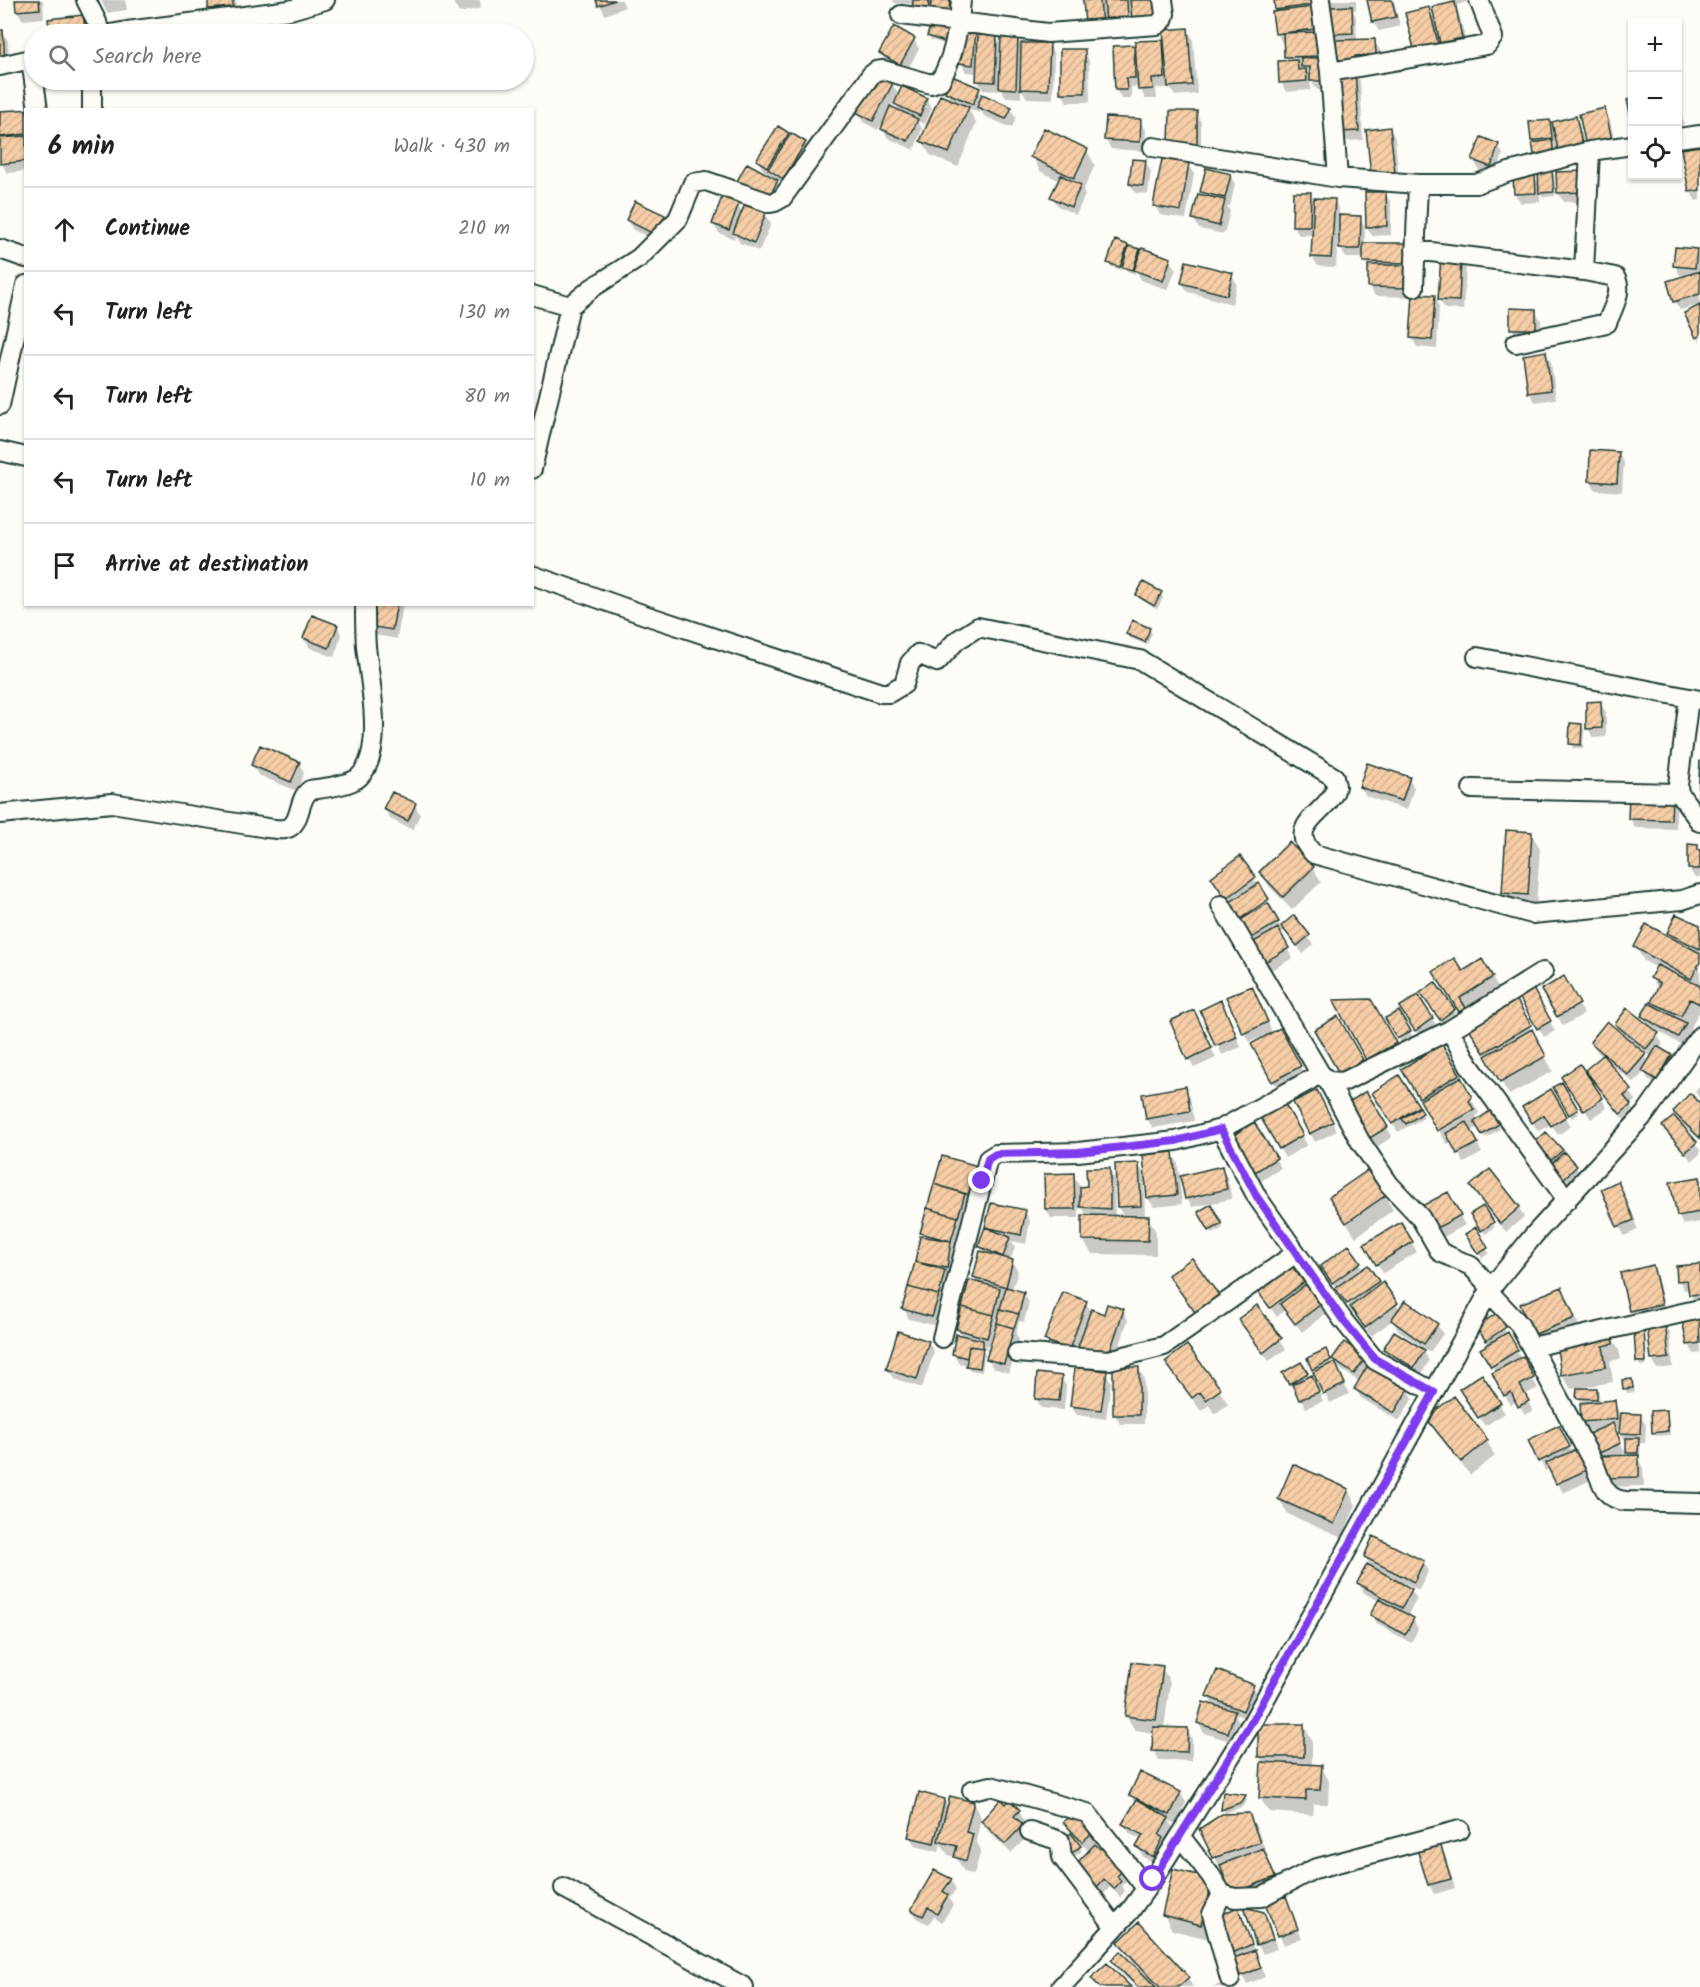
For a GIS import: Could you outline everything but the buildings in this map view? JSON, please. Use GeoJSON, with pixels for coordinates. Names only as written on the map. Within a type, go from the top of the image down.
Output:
{"type":"FeatureCollection","features":[{"type":"Feature","properties":{"kind":"street"},"geometry":{"type":"LineString","coordinates":[[86,0],[98,24]]}},
{"type":"Feature","properties":{"kind":"street"},"geometry":{"type":"LineString","coordinates":[[171,24],[325,0]]}},
{"type":"Feature","properties":{"kind":"street"},"geometry":{"type":"LineString","coordinates":[[534,460],[570,306],[592,288],[639,258],[678,219],[693,183],[706,181],[770,203],[782,198],[852,99],[876,71],[883,70],[931,84],[940,81],[954,45],[961,0]]}},
{"type":"Feature","properties":{"kind":"street"},"geometry":{"type":"LineString","coordinates":[[901,15],[1048,33],[1151,26],[1163,20],[1165,14],[1163,0]]}},
{"type":"Feature","properties":{"kind":"street"},"geometry":{"type":"LineString","coordinates":[[1320,0],[1330,72],[1338,178]]}},
{"type":"Feature","properties":{"kind":"street"},"geometry":{"type":"LineString","coordinates":[[1330,72],[1487,45],[1493,37],[1479,0]]}},
{"type":"Feature","properties":{"kind":"street"},"geometry":{"type":"LineString","coordinates":[[0,66],[24,61]]}},
{"type":"Feature","properties":{"kind":"street"},"geometry":{"type":"LineString","coordinates":[[36,90],[38,108]]}},
{"type":"Feature","properties":{"kind":"street"},"geometry":{"type":"LineString","coordinates":[[92,90],[92,108]]}},
{"type":"Feature","properties":{"kind":"street"},"geometry":{"type":"LineString","coordinates":[[1682,137],[1700,135]]}},
{"type":"Feature","properties":{"kind":"street"},"geometry":{"type":"LineString","coordinates":[[1153,147],[1338,178],[1418,184],[1476,184],[1509,172],[1590,151],[1628,146]]}},
{"type":"Feature","properties":{"kind":"street"},"geometry":{"type":"LineString","coordinates":[[1584,271],[1590,151]]}},
{"type":"Feature","properties":{"kind":"street"},"geometry":{"type":"LineString","coordinates":[[1414,287],[1418,184]]}},
{"type":"Feature","properties":{"kind":"street"},"geometry":{"type":"LineString","coordinates":[[0,249],[24,257]]}},
{"type":"Feature","properties":{"kind":"street"},"geometry":{"type":"LineString","coordinates":[[1415,250],[1615,277],[1619,290],[1607,323],[1516,343]]}},
{"type":"Feature","properties":{"kind":"street"},"geometry":{"type":"LineString","coordinates":[[534,297],[570,306]]}},
{"type":"Feature","properties":{"kind":"street"},"geometry":{"type":"LineString","coordinates":[[0,405],[2,384],[21,329],[24,303]]}},
{"type":"Feature","properties":{"kind":"street"},"geometry":{"type":"LineString","coordinates":[[0,451],[24,457]]}},
{"type":"Feature","properties":{"kind":"street"},"geometry":{"type":"LineString","coordinates":[[534,576],[881,693],[889,693],[904,684],[910,663],[918,654],[937,662],[956,640],[978,627],[1140,660],[1334,777],[1336,786],[1332,795],[1304,830],[1303,840],[1314,854],[1532,914],[1682,900],[1700,894]]}},
{"type":"Feature","properties":{"kind":"street"},"geometry":{"type":"LineString","coordinates":[[0,814],[112,803],[261,827],[285,829],[291,826],[298,814],[304,794],[310,790],[353,781],[363,772],[369,761],[375,724],[366,646],[365,606]]}},
{"type":"Feature","properties":{"kind":"street"},"geometry":{"type":"LineString","coordinates":[[1477,657],[1695,699],[1678,785],[1679,793],[1700,822]]}},
{"type":"Feature","properties":{"kind":"street"},"geometry":{"type":"LineString","coordinates":[[1472,789],[1679,793]]}},
{"type":"Feature","properties":{"kind":"street"},"geometry":{"type":"LineString","coordinates":[[1221,905],[1360,1140],[1389,1184],[1420,1217],[1440,1251],[1471,1266],[1519,1324],[1609,1495],[1616,1500],[1626,1501],[1700,1503]]}},
{"type":"Feature","properties":{"kind":"street"},"geometry":{"type":"LineString","coordinates":[[942,1338],[988,1159],[996,1154],[1078,1152],[1176,1141],[1221,1129],[1310,1080],[1324,1077],[1343,1082],[1450,1030],[1543,972]]}},
{"type":"Feature","properties":{"kind":"street"},"geometry":{"type":"LineString","coordinates":[[1450,1030],[1469,1065],[1566,1200]]}},
{"type":"Feature","properties":{"kind":"street"},"geometry":{"type":"LineString","coordinates":[[1061,1987],[1115,1927],[1146,1888],[1252,1721],[1490,1290],[1534,1235],[1645,1114],[1700,1036]]}},
{"type":"Feature","properties":{"kind":"street"},"geometry":{"type":"LineString","coordinates":[[1221,1129],[1257,1197],[1343,1320],[1375,1359],[1434,1392]]}},
{"type":"Feature","properties":{"kind":"street"},"geometry":{"type":"LineString","coordinates":[[1017,1353],[1109,1360],[1164,1346],[1296,1253]]}},
{"type":"Feature","properties":{"kind":"street"},"geometry":{"type":"LineString","coordinates":[[1532,1347],[1700,1309]]}},
{"type":"Feature","properties":{"kind":"street"},"geometry":{"type":"LineString","coordinates":[[972,1790],[992,1786],[1087,1813],[1146,1888]]}},
{"type":"Feature","properties":{"kind":"street"},"geometry":{"type":"LineString","coordinates":[[1180,1837],[1211,1876],[1222,1894],[1235,1898],[1261,1897],[1314,1869],[1460,1830]]}},
{"type":"Feature","properties":{"kind":"street"},"geometry":{"type":"LineString","coordinates":[[1030,1831],[1060,1840],[1062,1857],[1115,1927]]}},
{"type":"Feature","properties":{"kind":"street"},"geometry":{"type":"LineString","coordinates":[[564,1888],[744,1987]]}},
{"type":"Feature","properties":{"kind":"street"},"geometry":{"type":"LineString","coordinates":[[1222,1894],[1212,1914],[1230,1979]]}},
{"type":"Feature","properties":{"kind":"route"},"geometry":{"type":"LineString","coordinates":[[982,1181],[988,1159],[996,1154],[1078,1152],[1176,1141],[1221,1129],[1257,1197],[1343,1320],[1375,1359],[1434,1392],[1252,1721],[1153,1879]]}}]}
